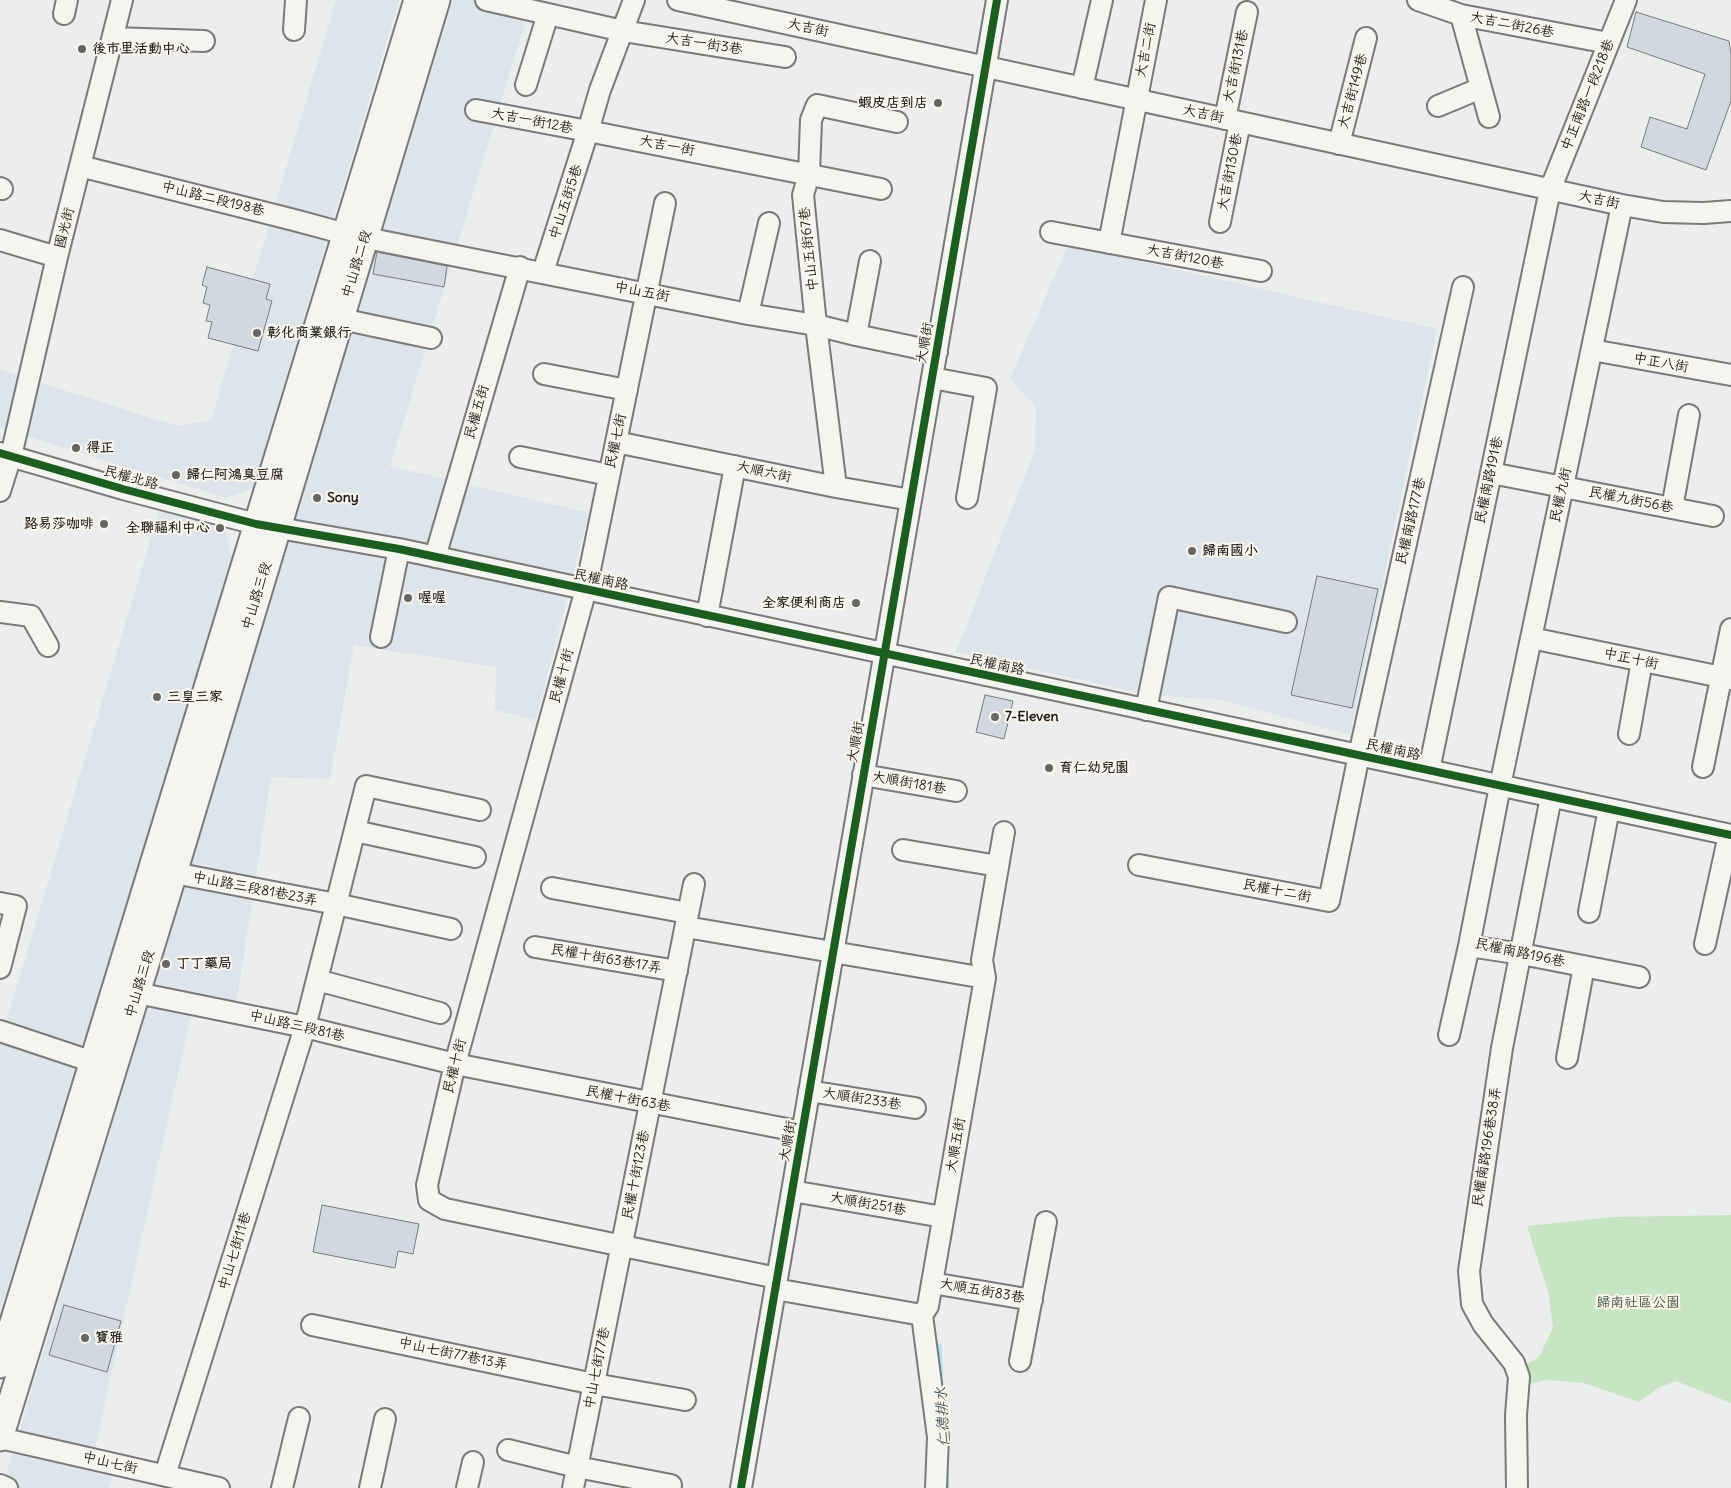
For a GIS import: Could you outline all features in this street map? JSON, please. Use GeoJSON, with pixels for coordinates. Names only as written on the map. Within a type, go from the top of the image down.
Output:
{"type":"FeatureCollection","features":[{"type":"Feature","properties":{"kind":"main road","name":"中山路二段"},"geometry":{"type":"LineString","coordinates":[[267,526],[341,319],[356,236],[417,0]]}},
{"type":"Feature","properties":{"kind":"main road","name":"中山路二段"},"geometry":{"type":"LineString","coordinates":[[267,526],[356,236],[437,0]]}},
{"type":"Feature","properties":{"kind":"main road","name":"中山路三段"},"geometry":{"type":"LineString","coordinates":[[0,1438],[174,873],[267,526]]}},
{"type":"Feature","properties":{"kind":"main road","name":"中山路三段"},"geometry":{"type":"LineString","coordinates":[[0,1365],[8,1308],[93,1062],[267,526]]}},
{"type":"Feature","properties":{"kind":"street","name":"國光街"},"geometry":{"type":"LineString","coordinates":[[0,492],[5,454],[122,0]]}},
{"type":"Feature","properties":{"kind":"street"},"geometry":{"type":"LineString","coordinates":[[294,30],[296,0]]}},
{"type":"Feature","properties":{"kind":"street","name":"大吉一街3巷"},"geometry":{"type":"LineString","coordinates":[[486,0],[623,31],[785,57]]}},
{"type":"Feature","properties":{"kind":"street"},"geometry":{"type":"LineString","coordinates":[[588,131],[600,90],[634,0]]}},
{"type":"Feature","properties":{"kind":"street","name":"大吉街"},"geometry":{"type":"LineString","coordinates":[[678,0],[1622,205],[1663,212],[1704,213],[1731,211]]}},
{"type":"Feature","properties":{"kind":"street","name":"大順街"},"geometry":{"type":"LineString","coordinates":[[740,1488],[998,0]]}},
{"type":"Feature","properties":{"kind":"street"},"geometry":{"type":"LineString","coordinates":[[1082,88],[1102,0]]}},
{"type":"Feature","properties":{"kind":"street","name":"大吉二街"},"geometry":{"type":"LineString","coordinates":[[1137,100],[1156,0]]}},
{"type":"Feature","properties":{"kind":"street","name":"大吉二街26巷"},"geometry":{"type":"LineString","coordinates":[[1418,0],[1461,15],[1608,43]]}},
{"type":"Feature","properties":{"kind":"street","name":"中正南路一段218巷"},"geometry":{"type":"LineString","coordinates":[[1550,190],[1626,0]]}},
{"type":"Feature","properties":{"kind":"street","name":"大吉街131巷"},"geometry":{"type":"LineString","coordinates":[[1232,121],[1247,12]]}},
{"type":"Feature","properties":{"kind":"street"},"geometry":{"type":"LineString","coordinates":[[526,85],[548,14]]}},
{"type":"Feature","properties":{"kind":"street"},"geometry":{"type":"LineString","coordinates":[[1461,15],[1489,117]]}},
{"type":"Feature","properties":{"kind":"street"},"geometry":{"type":"LineString","coordinates":[[113,38],[204,41]]}},
{"type":"Feature","properties":{"kind":"street","name":"大吉街149巷"},"geometry":{"type":"LineString","coordinates":[[1339,144],[1366,38]]}},
{"type":"Feature","properties":{"kind":"street"},"geometry":{"type":"LineString","coordinates":[[1438,106],[1480,88]]}},
{"type":"Feature","properties":{"kind":"street"},"geometry":{"type":"LineString","coordinates":[[1109,243],[1137,100]]}},
{"type":"Feature","properties":{"kind":"street","name":"中山五街67巷"},"geometry":{"type":"LineString","coordinates":[[836,487],[816,325],[804,195],[809,174],[811,120],[817,105],[897,122]]}},
{"type":"Feature","properties":{"kind":"street","name":"大吉一街12巷"},"geometry":{"type":"LineString","coordinates":[[476,110],[588,131]]}},
{"type":"Feature","properties":{"kind":"street","name":"大吉街130巷"},"geometry":{"type":"LineString","coordinates":[[1220,222],[1232,121]]}},
{"type":"Feature","properties":{"kind":"street","name":"大吉一街"},"geometry":{"type":"LineString","coordinates":[[588,131],[882,189]]}},
{"type":"Feature","properties":{"kind":"street","name":"中山五街5巷"},"geometry":{"type":"LineString","coordinates":[[544,272],[588,131]]}},
{"type":"Feature","properties":{"kind":"street","name":"中山路二段198巷"},"geometry":{"type":"LineString","coordinates":[[80,166],[356,236]]}},
{"type":"Feature","properties":{"kind":"street","name":"民權南路191巷"},"geometry":{"type":"LineString","coordinates":[[1429,770],[1550,190]]}},
{"type":"Feature","properties":{"kind":"street","name":"民權七街"},"geometry":{"type":"LineString","coordinates":[[586,589],[665,203]]}},
{"type":"Feature","properties":{"kind":"street","name":"民權九街"},"geometry":{"type":"LineString","coordinates":[[1500,786],[1622,205]]}},
{"type":"Feature","properties":{"kind":"street"},"geometry":{"type":"LineString","coordinates":[[748,314],[769,223]]}},
{"type":"Feature","properties":{"kind":"street","name":"大吉街120巷"},"geometry":{"type":"LineString","coordinates":[[1051,232],[1261,271]]}},
{"type":"Feature","properties":{"kind":"street","name":"中山五街"},"geometry":{"type":"LineString","coordinates":[[356,236],[520,267],[748,314],[816,325],[937,352]]}},
{"type":"Feature","properties":{"kind":"street"},"geometry":{"type":"LineString","coordinates":[[0,240],[57,256]]}},
{"type":"Feature","properties":{"kind":"street"},"geometry":{"type":"LineString","coordinates":[[856,335],[870,261]]}},
{"type":"Feature","properties":{"kind":"street","name":"民權五街"},"geometry":{"type":"LineString","coordinates":[[435,557],[520,267]]}},
{"type":"Feature","properties":{"kind":"street","name":"民權南路177巷"},"geometry":{"type":"LineString","coordinates":[[1359,756],[1463,287]]}},
{"type":"Feature","properties":{"kind":"street"},"geometry":{"type":"LineString","coordinates":[[341,319],[431,338]]}},
{"type":"Feature","properties":{"kind":"street","name":"中正八街"},"geometry":{"type":"LineString","coordinates":[[1592,350],[1731,375]]}},
{"type":"Feature","properties":{"kind":"street"},"geometry":{"type":"LineString","coordinates":[[544,374],[627,390]]}},
{"type":"Feature","properties":{"kind":"street"},"geometry":{"type":"LineString","coordinates":[[932,378],[986,388],[967,498]]}},
{"type":"Feature","properties":{"kind":"street"},"geometry":{"type":"LineString","coordinates":[[1672,508],[1689,415]]}},
{"type":"Feature","properties":{"kind":"street","name":"大順六街"},"geometry":{"type":"LineString","coordinates":[[616,442],[836,487],[911,500]]}},
{"type":"Feature","properties":{"kind":"street","name":"民權北路"},"geometry":{"type":"LineString","coordinates":[[5,454],[123,489],[267,526]]}},
{"type":"Feature","properties":{"kind":"street"},"geometry":{"type":"LineString","coordinates":[[520,457],[610,475]]}},
{"type":"Feature","properties":{"kind":"street"},"geometry":{"type":"LineString","coordinates":[[707,616],[735,466]]}},
{"type":"Feature","properties":{"kind":"street","name":"民權九街56巷"},"geometry":{"type":"LineString","coordinates":[[1491,473],[1713,516]]}},
{"type":"Feature","properties":{"kind":"street","name":"民權南路"},"geometry":{"type":"LineString","coordinates":[[267,526],[398,549],[1730,835]]}},
{"type":"Feature","properties":{"kind":"street"},"geometry":{"type":"LineString","coordinates":[[381,637],[398,549]]}},
{"type":"Feature","properties":{"kind":"street","name":"民權十街"},"geometry":{"type":"LineString","coordinates":[[586,589],[455,1064],[427,1184],[429,1200],[446,1209],[621,1247],[776,1284]]}},
{"type":"Feature","properties":{"kind":"street"},"geometry":{"type":"LineString","coordinates":[[1146,710],[1168,597],[1286,622]]}},
{"type":"Feature","properties":{"kind":"street"},"geometry":{"type":"LineString","coordinates":[[0,612],[31,616],[48,646]]}},
{"type":"Feature","properties":{"kind":"street"},"geometry":{"type":"LineString","coordinates":[[1703,767],[1726,678],[1731,629]]}},
{"type":"Feature","properties":{"kind":"street","name":"中正十街"},"geometry":{"type":"LineString","coordinates":[[1532,638],[1726,678]]}},
{"type":"Feature","properties":{"kind":"street"},"geometry":{"type":"LineString","coordinates":[[1629,734],[1642,661]]}},
{"type":"Feature","properties":{"kind":"street","name":"民權十二街"},"geometry":{"type":"LineString","coordinates":[[1139,865],[1329,901],[1359,756]]}},
{"type":"Feature","properties":{"kind":"street","name":"大順街181巷"},"geometry":{"type":"LineString","coordinates":[[863,775],[956,791]]}},
{"type":"Feature","properties":{"kind":"street","name":"中山路三段81巷23弄"},"geometry":{"type":"LineString","coordinates":[[305,1027],[366,786],[480,810]]}},
{"type":"Feature","properties":{"kind":"street","name":"民權南路196巷"},"geometry":{"type":"LineString","coordinates":[[1500,786],[1469,946],[1522,954],[1639,977]]}},
{"type":"Feature","properties":{"kind":"street","name":"民權南路196巷38弄"},"geometry":{"type":"LineString","coordinates":[[1517,1488],[1516,1415],[1520,1378],[1514,1364],[1483,1324],[1472,1304],[1469,1271],[1502,1048],[1522,954],[1551,797]]}},
{"type":"Feature","properties":{"kind":"street"},"geometry":{"type":"LineString","coordinates":[[1588,912],[1609,809]]}},
{"type":"Feature","properties":{"kind":"street"},"geometry":{"type":"LineString","coordinates":[[355,831],[475,857]]}},
{"type":"Feature","properties":{"kind":"street","name":"大順五街"},"geometry":{"type":"LineString","coordinates":[[922,1315],[928,1306],[985,978],[982,960],[1004,832]]}},
{"type":"Feature","properties":{"kind":"street"},"geometry":{"type":"LineString","coordinates":[[1705,944],[1730,835]]}},
{"type":"Feature","properties":{"kind":"street"},"geometry":{"type":"LineString","coordinates":[[902,850],[998,866]]}},
{"type":"Feature","properties":{"kind":"street","name":"中山路三段81巷23弄"},"geometry":{"type":"LineString","coordinates":[[174,873],[336,904],[451,929]]}},
{"type":"Feature","properties":{"kind":"street","name":"民權十街63巷17弄"},"geometry":{"type":"LineString","coordinates":[[650,1103],[694,884]]}},
{"type":"Feature","properties":{"kind":"street"},"geometry":{"type":"LineString","coordinates":[[552,888],[687,920],[833,951],[985,978]]}},
{"type":"Feature","properties":{"kind":"street"},"geometry":{"type":"LineString","coordinates":[[0,903],[16,906],[0,968]]}},
{"type":"Feature","properties":{"kind":"street"},"geometry":{"type":"LineString","coordinates":[[1449,1035],[1469,946]]}},
{"type":"Feature","properties":{"kind":"street","name":"民權十街63巷17弄"},"geometry":{"type":"LineString","coordinates":[[535,947],[677,971]]}},
{"type":"Feature","properties":{"kind":"street"},"geometry":{"type":"LineString","coordinates":[[1567,1058],[1584,966]]}},
{"type":"Feature","properties":{"kind":"street"},"geometry":{"type":"LineString","coordinates":[[317,980],[440,1013]]}},
{"type":"Feature","properties":{"kind":"street","name":"中山路三段81巷"},"geometry":{"type":"LineString","coordinates":[[137,993],[305,1027],[455,1064]]}},
{"type":"Feature","properties":{"kind":"street","name":"中山七街11巷"},"geometry":{"type":"LineString","coordinates":[[165,1475],[305,1027]]}},
{"type":"Feature","properties":{"kind":"street"},"geometry":{"type":"LineString","coordinates":[[0,1031],[93,1062]]}},
{"type":"Feature","properties":{"kind":"street","name":"民權十街63巷"},"geometry":{"type":"LineString","coordinates":[[455,1064],[802,1132]]}},
{"type":"Feature","properties":{"kind":"street","name":"大順街233巷"},"geometry":{"type":"LineString","coordinates":[[809,1090],[915,1108]]}},
{"type":"Feature","properties":{"kind":"street","name":"民權十街123巷"},"geometry":{"type":"LineString","coordinates":[[621,1247],[650,1103]]}},
{"type":"Feature","properties":{"kind":"street","name":"大順街251巷"},"geometry":{"type":"LineString","coordinates":[[792,1191],[943,1217]]}},
{"type":"Feature","properties":{"kind":"street","name":"大順五街83巷"},"geometry":{"type":"LineString","coordinates":[[1020,1361],[1046,1222]]}},
{"type":"Feature","properties":{"kind":"street","name":"中山七街77巷"},"geometry":{"type":"LineString","coordinates":[[573,1488],[621,1247]]}},
{"type":"Feature","properties":{"kind":"street","name":"大順五街83巷"},"geometry":{"type":"LineString","coordinates":[[932,1282],[1032,1300]]}},
{"type":"Feature","properties":{"kind":"street"},"geometry":{"type":"LineString","coordinates":[[776,1284],[922,1315],[938,1437],[936,1488]]}},
{"type":"Feature","properties":{"kind":"street","name":"中山七街77巷13弄"},"geometry":{"type":"LineString","coordinates":[[312,1326],[594,1384],[685,1400]]}},
{"type":"Feature","properties":{"kind":"street"},"geometry":{"type":"LineString","coordinates":[[282,1488],[299,1418]]}},
{"type":"Feature","properties":{"kind":"street"},"geometry":{"type":"LineString","coordinates":[[370,1488],[385,1419]]}},
{"type":"Feature","properties":{"kind":"street","name":"中山七街"},"geometry":{"type":"LineString","coordinates":[[0,1438],[219,1488]]}},
{"type":"Feature","properties":{"kind":"street"},"geometry":{"type":"LineString","coordinates":[[508,1450],[577,1467],[671,1485]]}},
{"type":"Feature","properties":{"kind":"street"},"geometry":{"type":"LineString","coordinates":[[467,1488],[473,1462]]}},
{"type":"Feature","properties":{"kind":"street"},"geometry":{"type":"LineString","coordinates":[[0,1485],[7,1488]]}},
{"type":"Feature","properties":{"kind":"shaded area"},"geometry":{"type":"Polygon","coordinates":[[[336,0],[399,0],[253,488],[226,498],[0,428],[0,370],[177,426],[211,420],[336,0]]]}},
{"type":"Feature","properties":{"kind":"shaded area"},"geometry":{"type":"Polygon","coordinates":[[[453,0],[532,0],[390,466],[589,513],[536,720],[495,710],[496,667],[354,645],[330,779],[271,777],[235,1013],[193,1006],[94,1453],[119,1457],[109,1488],[2,1488],[453,0]]]}},
{"type":"Feature","properties":{"kind":"shaded area","name":"歸南國小"},"geometry":{"type":"Polygon","coordinates":[[[1068,245],[1437,329],[1350,735],[1222,700],[1148,695],[956,652],[1035,450],[1036,407],[1010,379],[1068,245]]]}},
{"type":"Feature","properties":{"kind":"shaded area"},"geometry":{"type":"Polygon","coordinates":[[[160,508],[224,527],[233,560],[0,1311],[0,1042],[160,508]]]}},
{"type":"Feature","properties":{"kind":"green space","name":"歸南社區公園"},"geometry":{"type":"Polygon","coordinates":[[[1731,1215],[1731,1403],[1676,1381],[1658,1388],[1639,1402],[1584,1383],[1546,1380],[1525,1385],[1524,1366],[1539,1357],[1553,1328],[1549,1295],[1527,1226],[1613,1217],[1731,1215]]]}},
{"type":"Feature","properties":{"kind":"building"},"geometry":{"type":"Polygon","coordinates":[[[1636,12],[1729,41],[1731,55],[1731,101],[1706,170],[1641,147],[1650,117],[1687,129],[1705,74],[1627,47],[1636,12]]]}},
{"type":"Feature","properties":{"kind":"building"},"geometry":{"type":"Polygon","coordinates":[[[377,252],[447,266],[444,287],[373,274],[377,252]]]}},
{"type":"Feature","properties":{"kind":"building"},"geometry":{"type":"Polygon","coordinates":[[[207,267],[270,284],[266,299],[272,301],[258,351],[208,338],[212,322],[206,321],[210,305],[203,303],[207,287],[202,285],[207,267]]]}},
{"type":"Feature","properties":{"kind":"building"},"geometry":{"type":"Polygon","coordinates":[[[1317,576],[1378,589],[1352,708],[1291,695],[1317,576]]]}},
{"type":"Feature","properties":{"kind":"building","name":"7-Eleven"},"geometry":{"type":"Polygon","coordinates":[[[985,695],[1013,701],[1004,739],[976,732],[985,695]]]}},
{"type":"Feature","properties":{"kind":"building"},"geometry":{"type":"Polygon","coordinates":[[[322,1205],[419,1224],[413,1254],[398,1251],[395,1268],[313,1252],[322,1205]]]}},
{"type":"Feature","properties":{"kind":"building","name":"寶雅"},"geometry":{"type":"Polygon","coordinates":[[[64,1305],[121,1321],[107,1372],[49,1355],[64,1305]]]}},
{"type":"Feature","properties":{"kind":"waterway","name":"仁德排水"},"geometry":{"type":"LineString","coordinates":[[939,1346],[941,1388]]}},
{"type":"Feature","properties":{"kind":"waterway","name":"仁德排水"},"geometry":{"type":"LineString","coordinates":[[946,1474],[947,1488]]}},
{"type":"Feature","properties":{"kind":"cycle path"},"geometry":{"type":"LineString","coordinates":[[741,1488],[997,0]]}},
{"type":"Feature","properties":{"kind":"cycle path"},"geometry":{"type":"LineString","coordinates":[[0,453],[123,489],[256,524],[399,549],[1731,835]]}},
{"type":"Feature","properties":{"kind":"place","name":"後市里活動中心"},"geometry":{"type":"Point","coordinates":[82,49]}},
{"type":"Feature","properties":{"kind":"place","name":"蝦皮店到店"},"geometry":{"type":"Point","coordinates":[938,103]}},
{"type":"Feature","properties":{"kind":"place","name":"彰化商業銀行"},"geometry":{"type":"Point","coordinates":[257,333]}},
{"type":"Feature","properties":{"kind":"place","name":"得正"},"geometry":{"type":"Point","coordinates":[76,448]}},
{"type":"Feature","properties":{"kind":"place","name":"歸仁阿鴻臭豆腐"},"geometry":{"type":"Point","coordinates":[176,475]}},
{"type":"Feature","properties":{"kind":"place","name":"Sony"},"geometry":{"type":"Point","coordinates":[317,498]}},
{"type":"Feature","properties":{"kind":"place","name":"路易莎咖啡"},"geometry":{"type":"Point","coordinates":[104,524]}},
{"type":"Feature","properties":{"kind":"place","name":"全聯福利中心"},"geometry":{"type":"Point","coordinates":[220,528]}},
{"type":"Feature","properties":{"kind":"place","name":"歸南國小"},"geometry":{"type":"Point","coordinates":[1192,551]}},
{"type":"Feature","properties":{"kind":"place","name":"喔喔"},"geometry":{"type":"Point","coordinates":[408,598]}},
{"type":"Feature","properties":{"kind":"place","name":"全家便利商店"},"geometry":{"type":"Point","coordinates":[856,603]}},
{"type":"Feature","properties":{"kind":"place","name":"三皇三家"},"geometry":{"type":"Point","coordinates":[157,697]}},
{"type":"Feature","properties":{"kind":"place","name":"7-Eleven"},"geometry":{"type":"Point","coordinates":[995,717]}},
{"type":"Feature","properties":{"kind":"place","name":"育仁幼兒園"},"geometry":{"type":"Point","coordinates":[1049,768]}},
{"type":"Feature","properties":{"kind":"place","name":"丁丁藥局"},"geometry":{"type":"Point","coordinates":[166,964]}},
{"type":"Feature","properties":{"kind":"place","name":"寶雅"},"geometry":{"type":"Point","coordinates":[85,1338]}}]}
